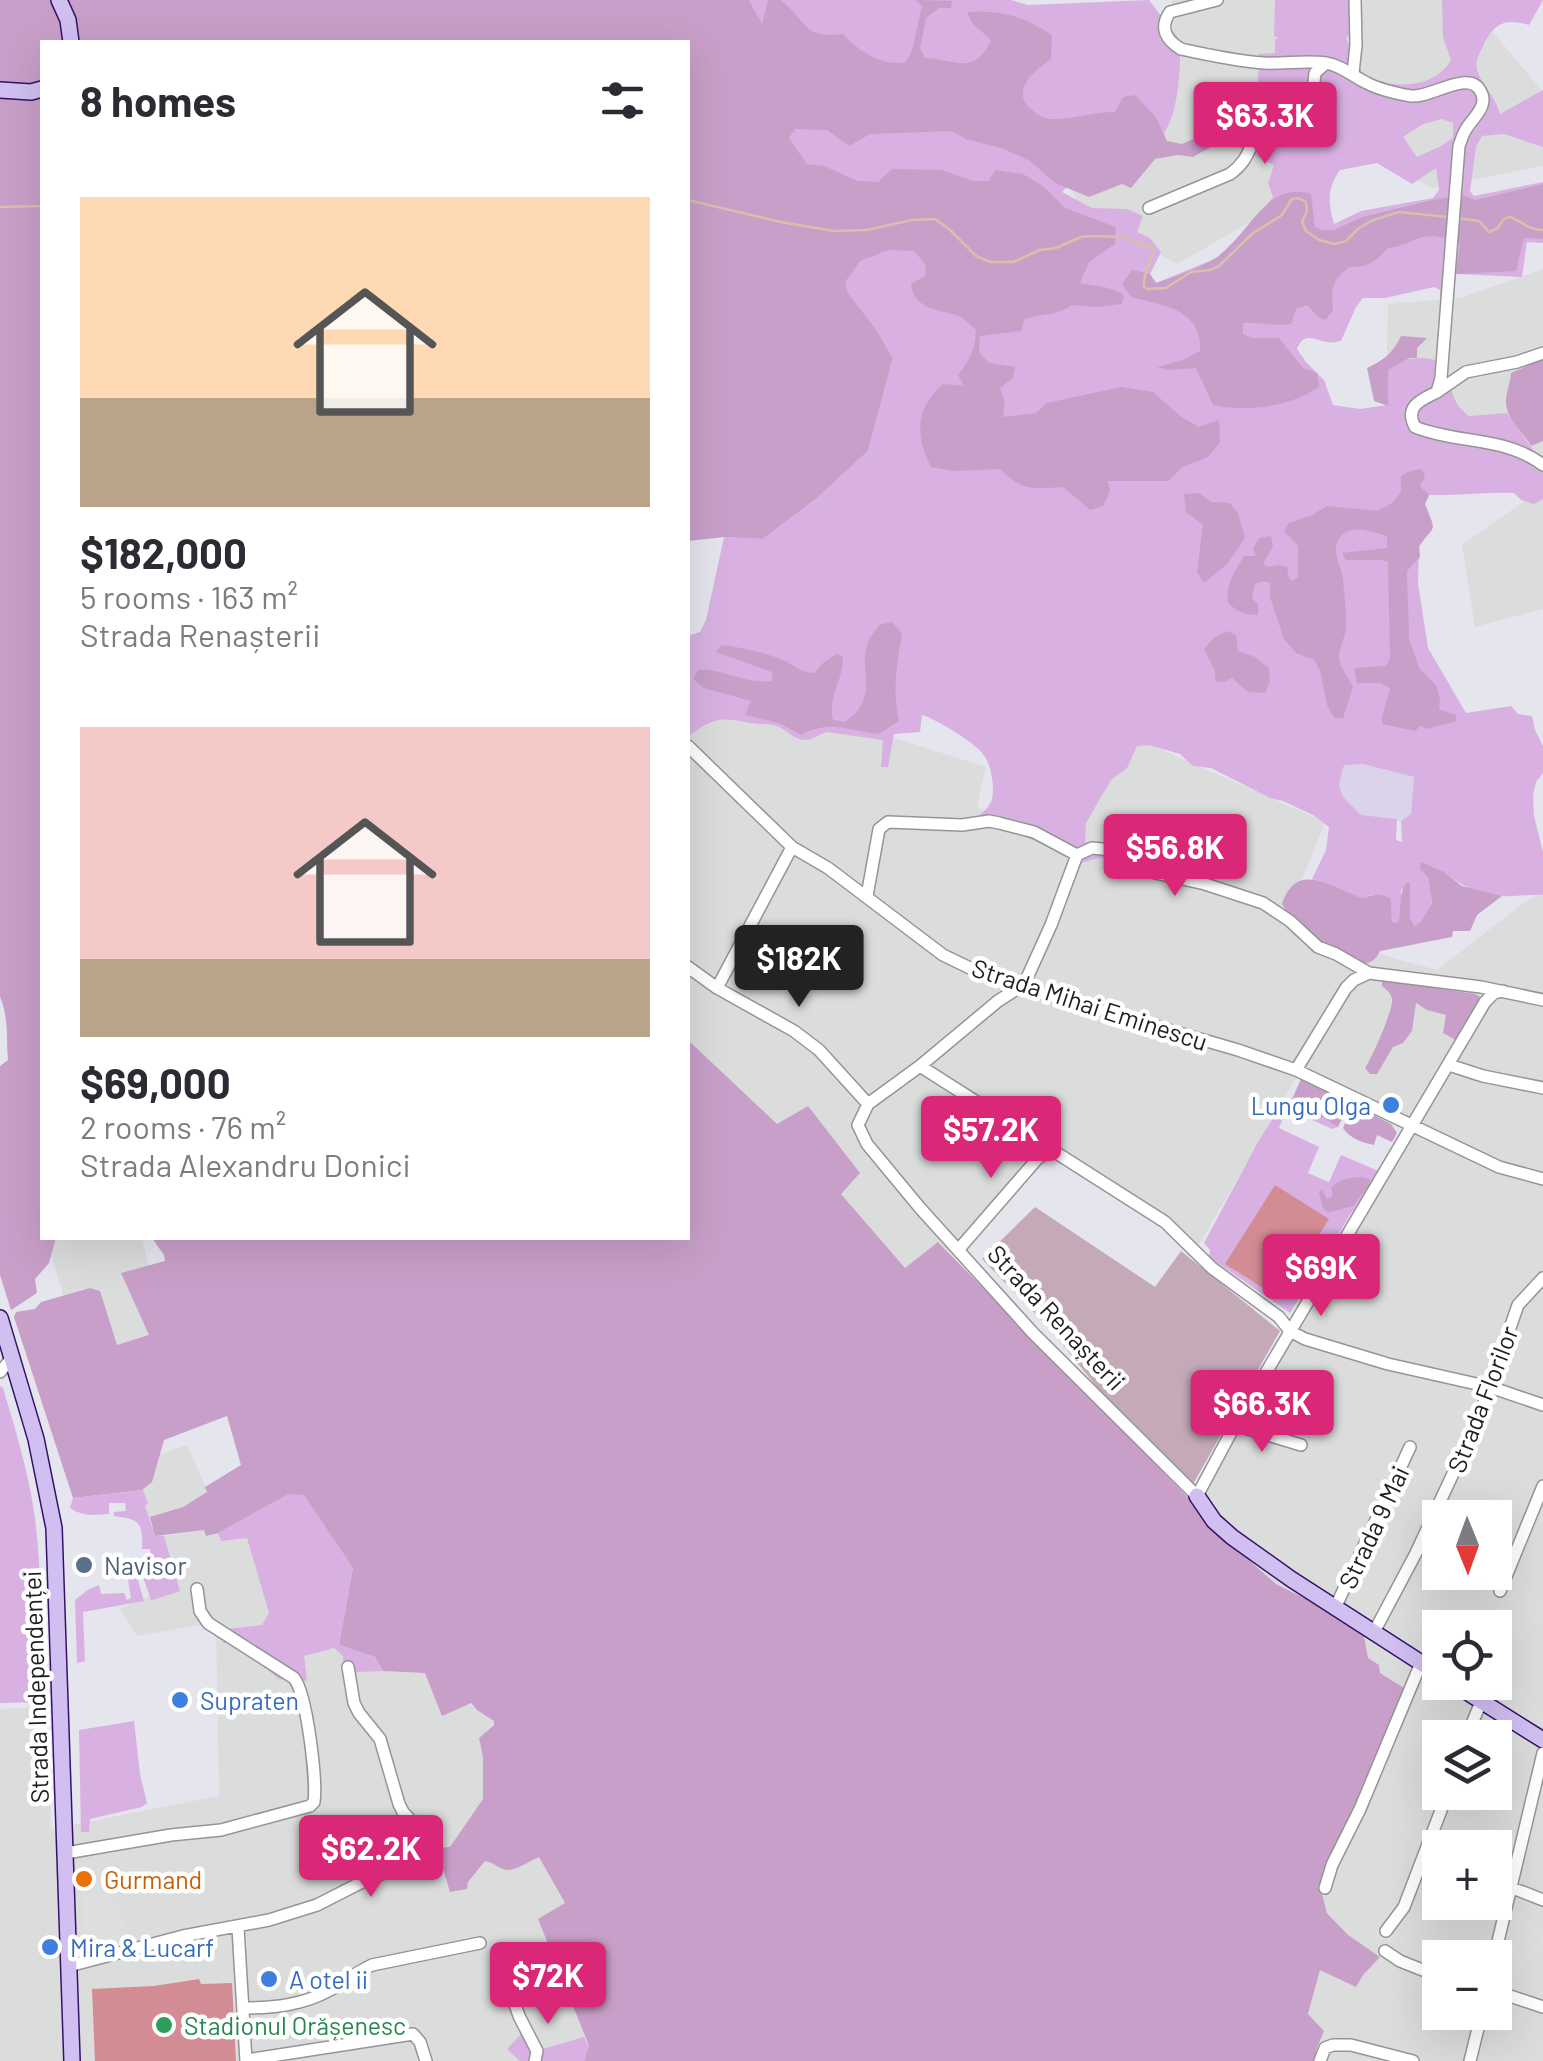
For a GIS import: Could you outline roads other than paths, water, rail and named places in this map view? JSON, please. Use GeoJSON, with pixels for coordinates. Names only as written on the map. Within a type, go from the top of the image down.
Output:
{"type":"FeatureCollection","features":[{"type":"Feature","properties":{"kind":"main road"},"geometry":{"type":"LineString","coordinates":[[59,0],[68,20],[71,40]]}},
{"type":"Feature","properties":{"kind":"main road"},"geometry":{"type":"LineString","coordinates":[[0,90],[40,90]]}},
{"type":"Feature","properties":{"kind":"main road","name":"Strada Independenței"},"geometry":{"type":"LineString","coordinates":[[0,1318],[36,1440],[54,1528],[72,2061]]}},
{"type":"Feature","properties":{"kind":"main road","name":"Strada Renașterii"},"geometry":{"type":"LineString","coordinates":[[1197,1496],[1214,1521],[1232,1537],[1421,1663]]}},
{"type":"Feature","properties":{"kind":"main road"},"geometry":{"type":"LineString","coordinates":[[1478,1700],[1543,1740]]}},
{"type":"Feature","properties":{"kind":"street"},"geometry":{"type":"LineString","coordinates":[[1216,0],[1170,12],[1165,19],[1166,36],[1180,49],[1263,63],[1326,63],[1353,73],[1366,83],[1412,96],[1468,81],[1482,92],[1484,101],[1459,146],[1437,392]]}},
{"type":"Feature","properties":{"kind":"street"},"geometry":{"type":"LineString","coordinates":[[1353,73],[1354,0]]}},
{"type":"Feature","properties":{"kind":"street"},"geometry":{"type":"LineString","coordinates":[[1149,208],[1242,166],[1261,127],[1299,109],[1312,98],[1315,73],[1326,63]]}},
{"type":"Feature","properties":{"kind":"street"},"geometry":{"type":"LineString","coordinates":[[1543,353],[1466,372],[1416,402],[1410,419],[1414,427],[1430,433],[1515,448],[1543,466]]}},
{"type":"Feature","properties":{"kind":"street","name":"Strada Mihai Eminescu"},"geometry":{"type":"LineString","coordinates":[[690,748],[792,847],[868,896],[943,955],[1020,987],[1296,1070],[1499,1166],[1543,1179]]}},
{"type":"Feature","properties":{"kind":"street"},"geometry":{"type":"LineString","coordinates":[[868,896],[879,829],[893,820],[962,825],[1000,822],[1034,832],[1077,855]]}},
{"type":"Feature","properties":{"kind":"street"},"geometry":{"type":"LineString","coordinates":[[717,988],[792,847]]}},
{"type":"Feature","properties":{"kind":"street"},"geometry":{"type":"LineString","coordinates":[[690,968],[794,1031],[818,1050],[868,1104],[1020,987],[1051,926],[1077,855],[1092,848],[1112,850],[1155,874],[1205,884],[1264,903],[1318,947],[1369,973],[1543,1000]]}},
{"type":"Feature","properties":{"kind":"street"},"geometry":{"type":"LineString","coordinates":[[1296,1070],[1346,988],[1369,973]]}},
{"type":"Feature","properties":{"kind":"street"},"geometry":{"type":"LineString","coordinates":[[998,1001],[999,978]]}},
{"type":"Feature","properties":{"kind":"street"},"geometry":{"type":"LineString","coordinates":[[1197,1496],[1485,1002],[1503,991]]}},
{"type":"Feature","properties":{"kind":"street"},"geometry":{"type":"LineString","coordinates":[[1448,1064],[1483,1076],[1543,1088]]}},
{"type":"Feature","properties":{"kind":"street"},"geometry":{"type":"LineString","coordinates":[[920,1066],[1165,1222],[1212,1268],[1278,1317],[1290,1331],[1388,1364],[1490,1387],[1543,1404]]}},
{"type":"Feature","properties":{"kind":"street","name":"Strada Renașterii"},"geometry":{"type":"LineString","coordinates":[[868,1104],[858,1125],[860,1134],[920,1208],[1034,1332],[1197,1496]]}},
{"type":"Feature","properties":{"kind":"street"},"geometry":{"type":"LineString","coordinates":[[959,1249],[1038,1158],[1050,1150]]}},
{"type":"Feature","properties":{"kind":"street","name":"Strada Florilor"},"geometry":{"type":"LineString","coordinates":[[1374,1632],[1478,1420],[1518,1305],[1543,1278]]}},
{"type":"Feature","properties":{"kind":"street"},"geometry":{"type":"LineString","coordinates":[[0,1372],[12,1358]]}},
{"type":"Feature","properties":{"kind":"street"},"geometry":{"type":"LineString","coordinates":[[1235,1425],[1301,1445]]}},
{"type":"Feature","properties":{"kind":"street","name":"Strada 9 Mai"},"geometry":{"type":"LineString","coordinates":[[1336,1606],[1410,1447]]}},
{"type":"Feature","properties":{"kind":"street"},"geometry":{"type":"LineString","coordinates":[[1500,1592],[1543,1486]]}},
{"type":"Feature","properties":{"kind":"street"},"geometry":{"type":"LineString","coordinates":[[66,1852],[222,1830],[314,1802],[300,1685],[208,1623],[200,1611],[197,1589]]}},
{"type":"Feature","properties":{"kind":"street"},"geometry":{"type":"LineString","coordinates":[[1325,1888],[1421,1663]]}},
{"type":"Feature","properties":{"kind":"street"},"geometry":{"type":"LineString","coordinates":[[69,1966],[183,1936],[238,1928],[317,1905],[368,1879],[428,1856],[432,1844],[403,1812],[380,1740],[354,1703],[348,1667]]}},
{"type":"Feature","properties":{"kind":"street"},"geometry":{"type":"LineString","coordinates":[[1474,1720],[1481,1702]]}},
{"type":"Feature","properties":{"kind":"street"},"geometry":{"type":"LineString","coordinates":[[1512,1879],[1543,1753]]}},
{"type":"Feature","properties":{"kind":"street"},"geometry":{"type":"LineString","coordinates":[[1386,1931],[1404,1907],[1441,1810]]}},
{"type":"Feature","properties":{"kind":"street"},"geometry":{"type":"LineString","coordinates":[[1512,1888],[1543,1900]]}},
{"type":"Feature","properties":{"kind":"street"},"geometry":{"type":"LineString","coordinates":[[238,1928],[246,2060],[413,2034],[426,2061]]}},
{"type":"Feature","properties":{"kind":"street"},"geometry":{"type":"LineString","coordinates":[[243,2008],[300,2003],[372,1965],[480,1943]]}},
{"type":"Feature","properties":{"kind":"street"},"geometry":{"type":"LineString","coordinates":[[1385,1951],[1422,1970]]}},
{"type":"Feature","properties":{"kind":"street"},"geometry":{"type":"LineString","coordinates":[[510,1990],[518,2016],[538,2051],[535,2061]]}},
{"type":"Feature","properties":{"kind":"street"},"geometry":{"type":"LineString","coordinates":[[1512,1997],[1543,2008]]}},
{"type":"Feature","properties":{"kind":"street"},"geometry":{"type":"LineString","coordinates":[[1470,2061],[1478,2030]]}},
{"type":"Feature","properties":{"kind":"street"},"geometry":{"type":"LineString","coordinates":[[1320,2061],[1325,2048],[1341,2044],[1413,2061]]}},
{"type":"Feature","properties":{"kind":"waterway"},"geometry":{"type":"LineString","coordinates":[[690,200],[834,231],[935,219],[976,256],[990,262],[1013,262],[1081,237],[1125,237],[1152,248],[1144,281],[1148,289],[1166,288],[1191,272],[1219,266],[1252,234],[1282,215],[1292,199],[1306,202],[1302,222],[1306,231],[1334,244],[1346,241],[1373,220],[1399,212],[1448,217]]}},
{"type":"Feature","properties":{"kind":"waterway"},"geometry":{"type":"LineString","coordinates":[[0,207],[40,206]]}},
{"type":"Feature","properties":{"kind":"waterway"},"geometry":{"type":"LineString","coordinates":[[1456,218],[1479,221],[1489,232],[1507,217],[1543,230]]}},
{"type":"Feature","properties":{"kind":"place","name":"Lungu Olga"},"geometry":{"type":"Point","coordinates":[1391,1105]}},
{"type":"Feature","properties":{"kind":"place","name":"Navisor"},"geometry":{"type":"Point","coordinates":[84,1565]}},
{"type":"Feature","properties":{"kind":"place","name":"Supraten"},"geometry":{"type":"Point","coordinates":[180,1700]}},
{"type":"Feature","properties":{"kind":"place","name":"Gurmand"},"geometry":{"type":"Point","coordinates":[84,1879]}},
{"type":"Feature","properties":{"kind":"place","name":"Mira & Lucarf"},"geometry":{"type":"Point","coordinates":[50,1947]}},
{"type":"Feature","properties":{"kind":"place","name":"A otel ii"},"geometry":{"type":"Point","coordinates":[269,1979]}},
{"type":"Feature","properties":{"kind":"place","name":"Stadionul Orășenesc"},"geometry":{"type":"Point","coordinates":[164,2025]}}]}
